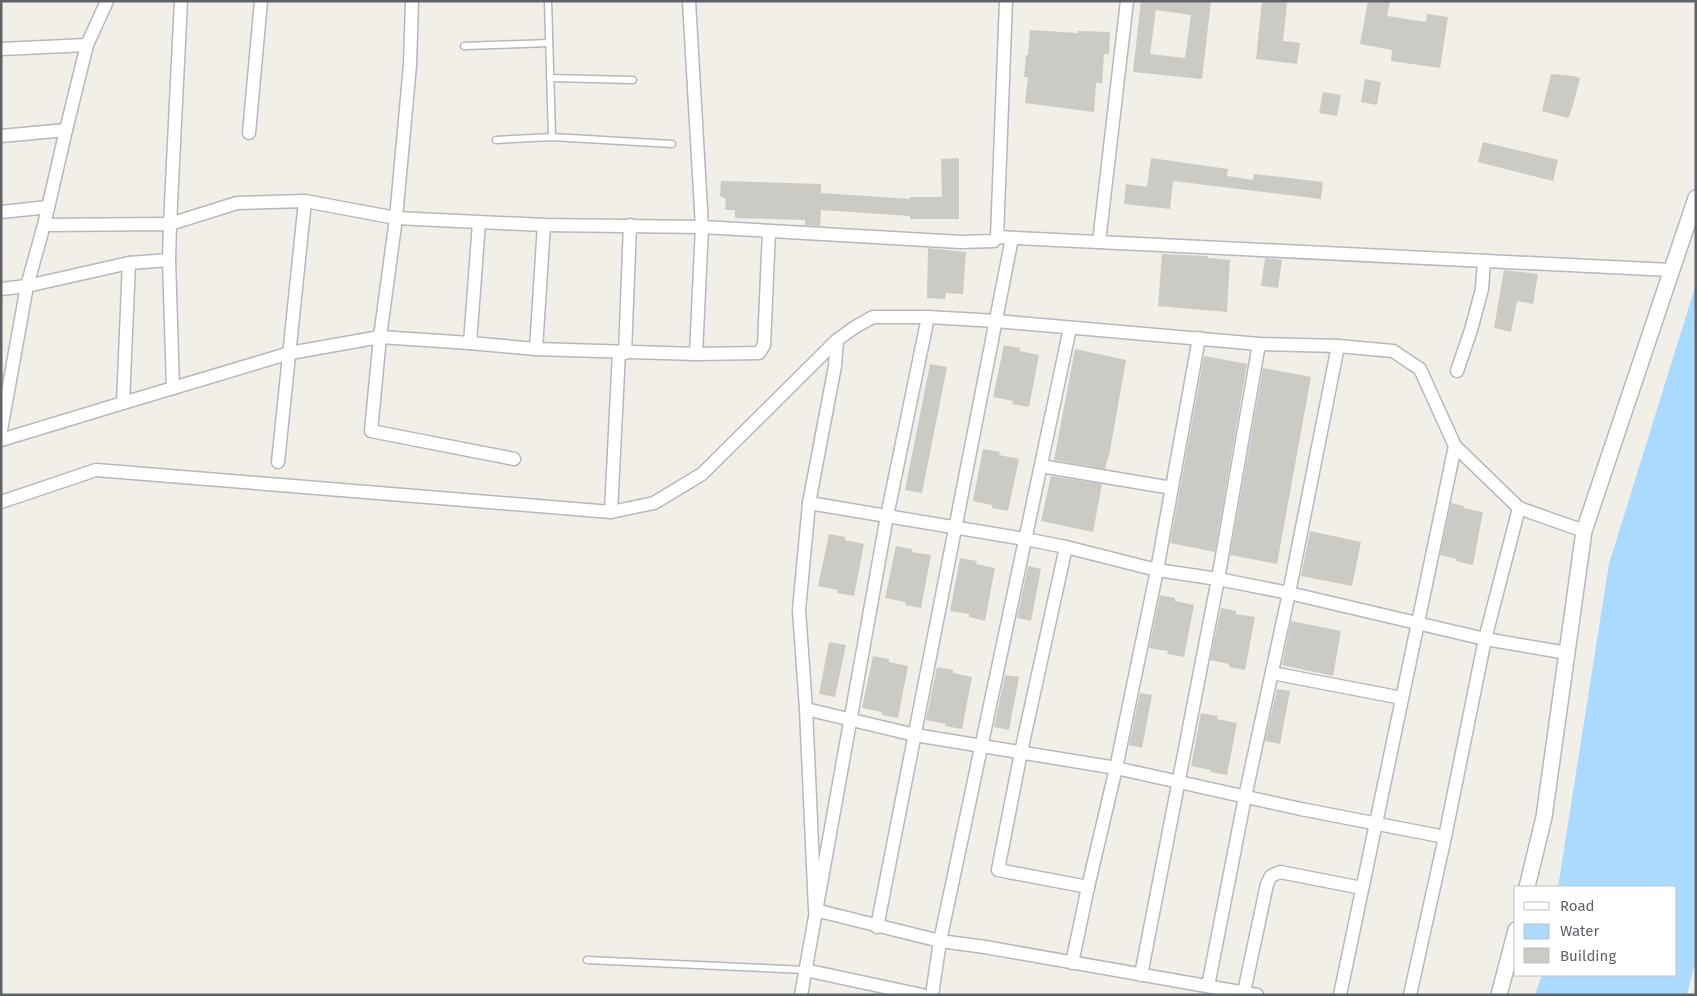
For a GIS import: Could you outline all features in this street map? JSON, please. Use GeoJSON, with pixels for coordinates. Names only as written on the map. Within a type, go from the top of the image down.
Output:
{"type":"FeatureCollection","features":[{"type":"Feature","properties":{"kind":"street"},"geometry":{"type":"LineString","coordinates":[[1,430],[6,380],[27,286],[44,225],[87,45],[107,1]]}},
{"type":"Feature","properties":{"kind":"street"},"geometry":{"type":"LineString","coordinates":[[173,388],[169,260],[181,1]]}},
{"type":"Feature","properties":{"kind":"street"},"geometry":{"type":"LineString","coordinates":[[249,133],[261,1]]}},
{"type":"Feature","properties":{"kind":"street"},"geometry":{"type":"LineString","coordinates":[[412,1],[410,65],[396,218],[380,337],[371,431],[514,459]]}},
{"type":"Feature","properties":{"kind":"street"},"geometry":{"type":"LineString","coordinates":[[689,1],[702,226],[696,354]]}},
{"type":"Feature","properties":{"kind":"street"},"geometry":{"type":"LineString","coordinates":[[997,237],[1006,1]]}},
{"type":"Feature","properties":{"kind":"street"},"geometry":{"type":"LineString","coordinates":[[1099,242],[1128,1]]}},
{"type":"Feature","properties":{"kind":"street"},"geometry":{"type":"LineString","coordinates":[[1,49],[87,45]]}},
{"type":"Feature","properties":{"kind":"street"},"geometry":{"type":"LineString","coordinates":[[1,136],[66,130]]}},
{"type":"Feature","properties":{"kind":"street"},"geometry":{"type":"LineString","coordinates":[[1527,886],[1544,818],[1584,531],[1696,198]]}},
{"type":"Feature","properties":{"kind":"street"},"geometry":{"type":"LineString","coordinates":[[278,462],[305,201]]}},
{"type":"Feature","properties":{"kind":"street"},"geometry":{"type":"LineString","coordinates":[[44,225],[170,224],[237,203],[305,201],[396,218],[479,223],[702,226],[961,242],[994,240],[997,237],[1671,270]]}},
{"type":"Feature","properties":{"kind":"street"},"geometry":{"type":"LineString","coordinates":[[1,212],[48,207]]}},
{"type":"Feature","properties":{"kind":"street"},"geometry":{"type":"LineString","coordinates":[[470,342],[479,223]]}},
{"type":"Feature","properties":{"kind":"street"},"geometry":{"type":"LineString","coordinates":[[536,350],[544,225]]}},
{"type":"Feature","properties":{"kind":"street"},"geometry":{"type":"LineString","coordinates":[[611,512],[630,225]]}},
{"type":"Feature","properties":{"kind":"street"},"geometry":{"type":"LineString","coordinates":[[1,440],[290,353],[380,337],[470,342],[536,350],[760,354],[764,345],[769,230]]}},
{"type":"Feature","properties":{"kind":"street"},"geometry":{"type":"LineString","coordinates":[[877,927],[1012,238]]}},
{"type":"Feature","properties":{"kind":"street"},"geometry":{"type":"LineString","coordinates":[[1,289],[27,286],[129,263],[169,260]]}},
{"type":"Feature","properties":{"kind":"street"},"geometry":{"type":"LineString","coordinates":[[1457,371],[1482,289],[1484,261]]}},
{"type":"Feature","properties":{"kind":"street"},"geometry":{"type":"LineString","coordinates":[[123,402],[129,263]]}},
{"type":"Feature","properties":{"kind":"street"},"geometry":{"type":"LineString","coordinates":[[1,502],[96,470],[611,512],[654,503],[702,474],[837,340],[855,327],[873,317],[928,317],[996,321],[1259,344],[1338,346],[1393,351],[1420,369],[1455,446],[1518,508],[1584,531]]}},
{"type":"Feature","properties":{"kind":"street"},"geometry":{"type":"LineString","coordinates":[[801,995],[887,516],[928,317]]}},
{"type":"Feature","properties":{"kind":"street"},"geometry":{"type":"LineString","coordinates":[[932,995],[940,941],[1070,328]]}},
{"type":"Feature","properties":{"kind":"street"},"geometry":{"type":"LineString","coordinates":[[1072,963],[1116,768],[1157,570],[1199,338]]}},
{"type":"Feature","properties":{"kind":"street"},"geometry":{"type":"LineString","coordinates":[[815,910],[800,610],[809,503],[835,366],[837,340]]}},
{"type":"Feature","properties":{"kind":"street"},"geometry":{"type":"LineString","coordinates":[[1141,976],[1218,579],[1259,344]]}},
{"type":"Feature","properties":{"kind":"street"},"geometry":{"type":"LineString","coordinates":[[1208,986],[1245,797],[1290,593],[1338,346]]}},
{"type":"Feature","properties":{"kind":"street"},"geometry":{"type":"LineString","coordinates":[[1340,995],[1455,446]]}},
{"type":"Feature","properties":{"kind":"street"},"geometry":{"type":"LineString","coordinates":[[1041,466],[1172,488]]}},
{"type":"Feature","properties":{"kind":"street"},"geometry":{"type":"LineString","coordinates":[[809,503],[1066,547],[1157,570],[1218,579],[1290,593],[1485,639],[1567,653]]}},
{"type":"Feature","properties":{"kind":"street"},"geometry":{"type":"LineString","coordinates":[[1410,995],[1445,837],[1485,639],[1518,508]]}},
{"type":"Feature","properties":{"kind":"street"},"geometry":{"type":"LineString","coordinates":[[1066,547],[1021,752],[998,870],[1088,887]]}},
{"type":"Feature","properties":{"kind":"street"},"geometry":{"type":"LineString","coordinates":[[1272,673],[1402,698]]}},
{"type":"Feature","properties":{"kind":"street"},"geometry":{"type":"LineString","coordinates":[[806,709],[915,735],[1116,768],[1245,797],[1445,837]]}},
{"type":"Feature","properties":{"kind":"street"},"geometry":{"type":"LineString","coordinates":[[815,910],[877,927],[940,941],[1250,993],[1267,884],[1271,876],[1280,872],[1362,888]]}},
{"type":"Feature","properties":{"kind":"street"},"geometry":{"type":"LineString","coordinates":[[1499,995],[1514,938]]}},
{"type":"Feature","properties":{"kind":"street"},"geometry":{"type":"LineString","coordinates":[[805,970],[922,995]]}},
{"type":"Feature","properties":{"kind":"lane"},"geometry":{"type":"LineString","coordinates":[[548,1],[552,137]]}},
{"type":"Feature","properties":{"kind":"lane"},"geometry":{"type":"LineString","coordinates":[[464,46],[549,43]]}},
{"type":"Feature","properties":{"kind":"lane"},"geometry":{"type":"LineString","coordinates":[[550,78],[633,80]]}},
{"type":"Feature","properties":{"kind":"lane"},"geometry":{"type":"LineString","coordinates":[[496,140],[552,137],[672,144]]}},
{"type":"Feature","properties":{"kind":"lane"},"geometry":{"type":"LineString","coordinates":[[587,960],[805,970]]}},
{"type":"Feature","properties":{"kind":"water"},"geometry":{"type":"Polygon","coordinates":[[[1696,284],[1696,958],[1687,995],[1535,995],[1542,976],[1677,976],[1677,886],[1558,886],[1609,564],[1696,284]]]}},
{"type":"Feature","properties":{"kind":"building"},"geometry":{"type":"Polygon","coordinates":[[[1141,1],[1211,1],[1202,79],[1133,72],[1141,1]],[[1156,10],[1150,54],[1185,58],[1191,15],[1156,10]]]}},
{"type":"Feature","properties":{"kind":"building"},"geometry":{"type":"Polygon","coordinates":[[[1262,1],[1287,3],[1283,41],[1300,43],[1297,64],[1256,59],[1262,1]]]}},
{"type":"Feature","properties":{"kind":"building"},"geometry":{"type":"Polygon","coordinates":[[[1368,1],[1390,1],[1387,16],[1426,22],[1427,14],[1448,17],[1440,68],[1391,61],[1392,50],[1360,44],[1368,1]]]}},
{"type":"Feature","properties":{"kind":"building"},"geometry":{"type":"Polygon","coordinates":[[[1030,30],[1078,33],[1078,31],[1110,32],[1109,54],[1104,54],[1102,83],[1096,83],[1094,112],[1025,103],[1028,77],[1024,77],[1030,30]]]}},
{"type":"Feature","properties":{"kind":"building"},"geometry":{"type":"Polygon","coordinates":[[[1551,74],[1580,78],[1568,118],[1542,111],[1551,74]]]}},
{"type":"Feature","properties":{"kind":"building"},"geometry":{"type":"Polygon","coordinates":[[[1365,79],[1381,82],[1377,105],[1361,102],[1365,79]]]}},
{"type":"Feature","properties":{"kind":"building"},"geometry":{"type":"Polygon","coordinates":[[[1323,92],[1341,95],[1337,116],[1319,113],[1323,92]]]}},
{"type":"Feature","properties":{"kind":"building"},"geometry":{"type":"Polygon","coordinates":[[[1483,142],[1558,160],[1553,181],[1478,162],[1483,142]]]}},
{"type":"Feature","properties":{"kind":"building"},"geometry":{"type":"Polygon","coordinates":[[[959,158],[959,219],[910,219],[910,216],[821,210],[820,226],[805,225],[805,220],[735,218],[735,210],[725,210],[726,199],[720,196],[721,181],[821,184],[821,193],[910,199],[910,197],[942,197],[941,159],[959,158]]]}},
{"type":"Feature","properties":{"kind":"building"},"geometry":{"type":"Polygon","coordinates":[[[1151,158],[1228,169],[1227,176],[1253,180],[1254,174],[1323,182],[1321,199],[1173,181],[1170,209],[1124,204],[1126,184],[1147,187],[1151,158]]]}},
{"type":"Feature","properties":{"kind":"building"},"geometry":{"type":"Polygon","coordinates":[[[928,248],[966,252],[963,294],[946,293],[945,299],[927,298],[928,248]]]}},
{"type":"Feature","properties":{"kind":"building"},"geometry":{"type":"Polygon","coordinates":[[[1162,254],[1208,256],[1208,258],[1230,260],[1227,312],[1158,306],[1162,254]]]}},
{"type":"Feature","properties":{"kind":"building"},"geometry":{"type":"Polygon","coordinates":[[[1265,258],[1282,260],[1278,288],[1261,286],[1265,258]]]}},
{"type":"Feature","properties":{"kind":"building"},"geometry":{"type":"Polygon","coordinates":[[[1504,270],[1538,274],[1533,304],[1517,301],[1511,332],[1494,328],[1504,270]]]}},
{"type":"Feature","properties":{"kind":"building"},"geometry":{"type":"Polygon","coordinates":[[[1004,345],[1020,348],[1020,351],[1039,355],[1029,407],[1012,404],[1013,401],[993,397],[1004,345]]]}},
{"type":"Feature","properties":{"kind":"building"},"geometry":{"type":"Polygon","coordinates":[[[1075,349],[1126,360],[1110,451],[1105,469],[1054,460],[1075,349]]]}},
{"type":"Feature","properties":{"kind":"building"},"geometry":{"type":"Polygon","coordinates":[[[1204,356],[1247,364],[1215,552],[1170,543],[1204,356]]]}},
{"type":"Feature","properties":{"kind":"building"},"geometry":{"type":"Polygon","coordinates":[[[930,364],[947,367],[922,493],[905,490],[930,364]]]}},
{"type":"Feature","properties":{"kind":"building"},"geometry":{"type":"Polygon","coordinates":[[[1263,368],[1311,377],[1277,564],[1230,555],[1263,368]]]}},
{"type":"Feature","properties":{"kind":"building"},"geometry":{"type":"Polygon","coordinates":[[[983,449],[1000,452],[999,455],[1019,459],[1008,511],[992,508],[992,505],[973,501],[983,449]]]}},
{"type":"Feature","properties":{"kind":"building"},"geometry":{"type":"Polygon","coordinates":[[[1051,476],[1102,484],[1093,532],[1041,521],[1051,476]]]}},
{"type":"Feature","properties":{"kind":"building"},"geometry":{"type":"Polygon","coordinates":[[[1451,503],[1464,506],[1463,508],[1483,512],[1473,565],[1440,555],[1451,503]]]}},
{"type":"Feature","properties":{"kind":"building"},"geometry":{"type":"Polygon","coordinates":[[[1310,531],[1361,542],[1352,586],[1301,576],[1310,531]]]}},
{"type":"Feature","properties":{"kind":"building"},"geometry":{"type":"Polygon","coordinates":[[[829,534],[845,537],[845,540],[864,544],[854,596],[837,593],[838,590],[818,586],[829,534]]]}},
{"type":"Feature","properties":{"kind":"building"},"geometry":{"type":"Polygon","coordinates":[[[896,546],[912,549],[912,552],[931,555],[921,608],[885,598],[896,546]]]}},
{"type":"Feature","properties":{"kind":"building"},"geometry":{"type":"Polygon","coordinates":[[[960,558],[977,561],[976,564],[995,568],[985,621],[969,617],[969,614],[950,611],[960,558]]]}},
{"type":"Feature","properties":{"kind":"building"},"geometry":{"type":"Polygon","coordinates":[[[1028,566],[1041,569],[1031,621],[1017,618],[1028,566]]]}},
{"type":"Feature","properties":{"kind":"building"},"geometry":{"type":"Polygon","coordinates":[[[1160,595],[1175,598],[1175,601],[1194,605],[1184,657],[1167,654],[1168,651],[1149,648],[1160,595]]]}},
{"type":"Feature","properties":{"kind":"building"},"geometry":{"type":"Polygon","coordinates":[[[1221,608],[1236,611],[1236,614],[1255,617],[1245,670],[1229,667],[1229,664],[1210,660],[1221,608]]]}},
{"type":"Feature","properties":{"kind":"building"},"geometry":{"type":"Polygon","coordinates":[[[1291,621],[1341,631],[1333,676],[1282,665],[1291,621]]]}},
{"type":"Feature","properties":{"kind":"building"},"geometry":{"type":"Polygon","coordinates":[[[829,642],[846,645],[835,697],[819,694],[829,642]]]}},
{"type":"Feature","properties":{"kind":"building"},"geometry":{"type":"Polygon","coordinates":[[[873,656],[889,659],[889,662],[908,666],[898,718],[862,708],[873,656]]]}},
{"type":"Feature","properties":{"kind":"building"},"geometry":{"type":"Polygon","coordinates":[[[937,667],[953,670],[953,673],[972,677],[962,729],[926,720],[937,667]]]}},
{"type":"Feature","properties":{"kind":"building"},"geometry":{"type":"Polygon","coordinates":[[[1005,675],[1019,677],[1009,730],[994,727],[1005,675]]]}},
{"type":"Feature","properties":{"kind":"building"},"geometry":{"type":"Polygon","coordinates":[[[1277,689],[1290,691],[1280,744],[1265,741],[1277,689]]]}},
{"type":"Feature","properties":{"kind":"building"},"geometry":{"type":"Polygon","coordinates":[[[1140,693],[1152,695],[1142,748],[1129,745],[1140,693]]]}},
{"type":"Feature","properties":{"kind":"building"},"geometry":{"type":"Polygon","coordinates":[[[1201,713],[1218,716],[1217,719],[1237,723],[1227,775],[1191,766],[1201,713]]]}}]}
